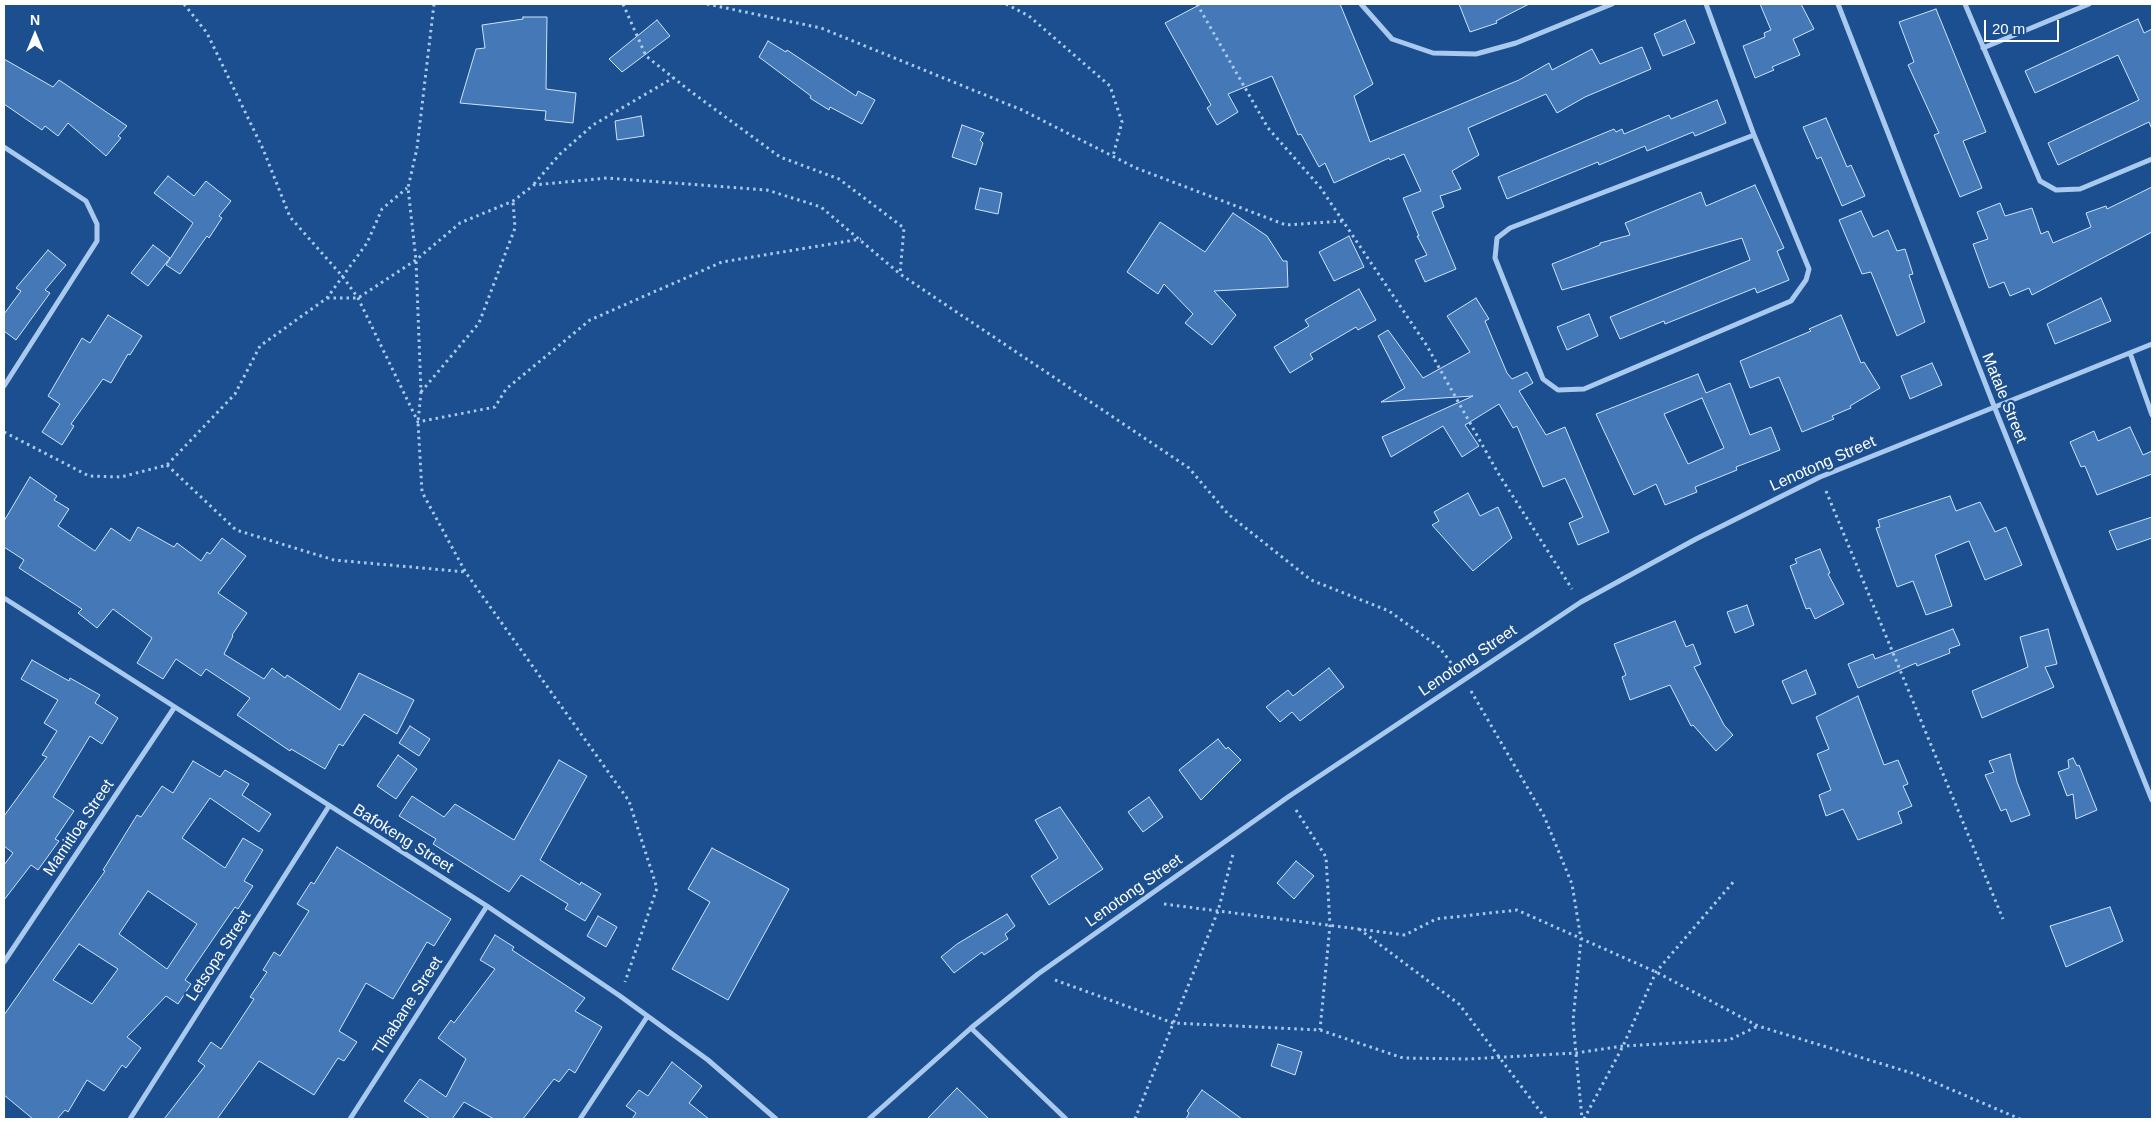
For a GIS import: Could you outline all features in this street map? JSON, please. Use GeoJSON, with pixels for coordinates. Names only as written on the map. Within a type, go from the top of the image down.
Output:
{"type":"FeatureCollection","features":[{"type":"Feature","properties":{"kind":"street"},"geometry":{"type":"LineString","coordinates":[[1361,4],[1392,39],[1433,53],[1476,54],[1516,43],[1612,4]]}},
{"type":"Feature","properties":{"kind":"street"},"geometry":{"type":"LineString","coordinates":[[1706,4],[1754,136],[1810,269],[1806,280],[1791,301],[1584,389],[1558,390],[1543,380],[1495,258],[1497,238],[1510,228],[1754,136]]}},
{"type":"Feature","properties":{"kind":"street","name":"Matale Street"},"geometry":{"type":"LineString","coordinates":[[1838,4],[1994,406],[2152,800]]}},
{"type":"Feature","properties":{"kind":"street"},"geometry":{"type":"LineString","coordinates":[[1965,4],[2040,181],[2056,190],[2080,189],[2152,159]]}},
{"type":"Feature","properties":{"kind":"street"},"geometry":{"type":"LineString","coordinates":[[1983,48],[2089,4]]}},
{"type":"Feature","properties":{"kind":"street"},"geometry":{"type":"LineString","coordinates":[[4,147],[86,201],[97,224],[97,241],[4,386]]}},
{"type":"Feature","properties":{"kind":"street","name":"Lenotong Street"},"geometry":{"type":"LineString","coordinates":[[869,1119],[971,1028],[1038,974],[1144,901],[1288,797],[1464,680],[1526,636],[1581,602],[1696,539],[1820,477],[2152,344]]}},
{"type":"Feature","properties":{"kind":"street"},"geometry":{"type":"LineString","coordinates":[[2130,353],[2152,415]]}},
{"type":"Feature","properties":{"kind":"street"},"geometry":{"type":"LineString","coordinates":[[4,373],[9,376]]}},
{"type":"Feature","properties":{"kind":"street","name":"Bafokeng Street"},"geometry":{"type":"LineString","coordinates":[[4,598],[487,906],[620,996],[708,1060],[776,1119]]}},
{"type":"Feature","properties":{"kind":"street","name":"Mamitloa Street"},"geometry":{"type":"LineString","coordinates":[[4,962],[174,708]]}},
{"type":"Feature","properties":{"kind":"street","name":"Letsopa Street"},"geometry":{"type":"LineString","coordinates":[[130,1119],[329,806]]}},
{"type":"Feature","properties":{"kind":"street","name":"Tlhabane Street"},"geometry":{"type":"LineString","coordinates":[[350,1119],[487,906]]}},
{"type":"Feature","properties":{"kind":"street"},"geometry":{"type":"LineString","coordinates":[[580,1119],[648,1017]]}},
{"type":"Feature","properties":{"kind":"street"},"geometry":{"type":"LineString","coordinates":[[971,1028],[1066,1119]]}},
{"type":"Feature","properties":{"kind":"path"},"geometry":{"type":"LineString","coordinates":[[184,4],[207,33],[263,149],[290,217],[343,277],[358,298],[418,422]]}},
{"type":"Feature","properties":{"kind":"path"},"geometry":{"type":"LineString","coordinates":[[434,4],[417,148],[408,188],[416,260],[421,392],[418,422],[422,492],[466,572],[629,802],[657,888],[620,996]]}},
{"type":"Feature","properties":{"kind":"path"},"geometry":{"type":"LineString","coordinates":[[623,4],[646,56],[673,78],[780,157],[839,179],[904,228],[900,274]]}},
{"type":"Feature","properties":{"kind":"path"},"geometry":{"type":"LineString","coordinates":[[706,4],[821,28],[1022,110],[1136,168],[1286,225],[1343,221]]}},
{"type":"Feature","properties":{"kind":"path"},"geometry":{"type":"LineString","coordinates":[[1006,4],[1029,16],[1110,86],[1122,122],[1113,156]]}},
{"type":"Feature","properties":{"kind":"path"},"geometry":{"type":"LineString","coordinates":[[1197,4],[1268,128],[1320,187],[1427,346],[1498,473],[1581,602]]}},
{"type":"Feature","properties":{"kind":"path"},"geometry":{"type":"LineString","coordinates":[[327,298],[358,298],[416,260],[460,224],[513,201],[534,185],[560,154],[593,126],[673,78]]}},
{"type":"Feature","properties":{"kind":"path"},"geometry":{"type":"LineString","coordinates":[[534,185],[607,178],[767,190],[821,207],[862,239],[900,274],[1189,468],[1228,514],[1311,580],[1389,611],[1439,647],[1464,680],[1544,816],[1572,884],[1581,939],[1573,1021],[1583,1119]]}},
{"type":"Feature","properties":{"kind":"path"},"geometry":{"type":"LineString","coordinates":[[4,432],[89,476],[121,477],[167,465],[235,394],[260,346],[327,298],[367,243],[382,209],[408,188]]}},
{"type":"Feature","properties":{"kind":"path"},"geometry":{"type":"LineString","coordinates":[[421,392],[479,323],[515,228],[513,201]]}},
{"type":"Feature","properties":{"kind":"path"},"geometry":{"type":"LineString","coordinates":[[418,422],[496,407],[506,389],[590,320],[722,262],[862,239]]}},
{"type":"Feature","properties":{"kind":"path"},"geometry":{"type":"LineString","coordinates":[[167,465],[236,530],[334,560],[466,572]]}},
{"type":"Feature","properties":{"kind":"path"},"geometry":{"type":"LineString","coordinates":[[1820,477],[2003,919]]}},
{"type":"Feature","properties":{"kind":"path"},"geometry":{"type":"LineString","coordinates":[[1288,797],[1326,857],[1330,925],[1320,1030]]}},
{"type":"Feature","properties":{"kind":"path"},"geometry":{"type":"LineString","coordinates":[[1135,1119],[1218,911],[1239,832]]}},
{"type":"Feature","properties":{"kind":"path"},"geometry":{"type":"LineString","coordinates":[[1583,1119],[1624,1046],[1656,972],[1735,880]]}},
{"type":"Feature","properties":{"kind":"path"},"geometry":{"type":"LineString","coordinates":[[1144,901],[1405,935],[1436,919],[1517,910],[1656,972],[1758,1026],[1915,1074],[2020,1119]]}},
{"type":"Feature","properties":{"kind":"path"},"geometry":{"type":"LineString","coordinates":[[1359,929],[1459,1004],[1546,1119]]}},
{"type":"Feature","properties":{"kind":"path"},"geometry":{"type":"LineString","coordinates":[[1038,974],[1173,1023],[1320,1030],[1403,1058],[1469,1059],[1576,1052],[1624,1046],[1729,1040],[1758,1026]]}},
{"type":"Feature","properties":{"kind":"building"},"geometry":{"type":"Polygon","coordinates":[[[1201,4],[1340,4],[1373,84],[1354,96],[1370,142],[1519,80],[1549,63],[1552,70],[1592,49],[1600,64],[1642,47],[1651,69],[1585,97],[1557,113],[1546,94],[1468,128],[1479,155],[1452,171],[1461,189],[1440,196],[1444,207],[1432,212],[1456,269],[1425,282],[1415,260],[1427,255],[1417,236],[1419,236],[1403,198],[1421,191],[1404,154],[1390,160],[1389,158],[1334,183],[1325,163],[1319,167],[1301,134],[1298,135],[1272,76],[1228,94],[1238,112],[1217,125],[1207,108],[1211,105],[1165,23],[1201,4]]]}},
{"type":"Feature","properties":{"kind":"building"},"geometry":{"type":"Polygon","coordinates":[[[1459,4],[1529,4],[1496,21],[1497,23],[1470,32],[1459,4]]]}},
{"type":"Feature","properties":{"kind":"building"},"geometry":{"type":"Polygon","coordinates":[[[1760,4],[1801,4],[1814,29],[1793,39],[1800,55],[1772,67],[1774,70],[1755,78],[1743,46],[1765,37],[1764,33],[1771,30],[1760,4]]]}},
{"type":"Feature","properties":{"kind":"building"},"geometry":{"type":"Polygon","coordinates":[[[1936,9],[1986,132],[1963,141],[1982,188],[1960,197],[1934,135],[1939,133],[1908,65],[1914,62],[1899,22],[1936,9]]]}},
{"type":"Feature","properties":{"kind":"building"},"geometry":{"type":"Polygon","coordinates":[[[523,17],[547,17],[546,89],[576,93],[573,123],[545,120],[546,111],[460,103],[476,49],[485,48],[482,25],[523,19],[523,17]]]}},
{"type":"Feature","properties":{"kind":"building"},"geometry":{"type":"Polygon","coordinates":[[[2138,19],[2144,33],[2152,29],[2152,129],[2149,122],[2058,165],[2048,143],[2139,100],[2118,55],[2035,93],[2025,71],[2138,19]]]}},
{"type":"Feature","properties":{"kind":"building"},"geometry":{"type":"Polygon","coordinates":[[[657,20],[670,36],[622,72],[609,59],[657,20]]]}},
{"type":"Feature","properties":{"kind":"building"},"geometry":{"type":"Polygon","coordinates":[[[1685,20],[1695,43],[1663,56],[1654,34],[1685,20]]]}},
{"type":"Feature","properties":{"kind":"building"},"geometry":{"type":"Polygon","coordinates":[[[768,41],[786,52],[787,50],[856,96],[858,91],[875,100],[862,124],[830,107],[829,110],[810,98],[811,96],[759,57],[768,41]]]}},
{"type":"Feature","properties":{"kind":"building"},"geometry":{"type":"Polygon","coordinates":[[[4,59],[53,87],[59,80],[127,126],[118,136],[121,138],[106,156],[68,123],[58,136],[45,126],[42,130],[4,104],[4,59]]]}},
{"type":"Feature","properties":{"kind":"building"},"geometry":{"type":"Polygon","coordinates":[[[1717,100],[1726,123],[1695,136],[1693,132],[1647,151],[1645,146],[1599,165],[1598,162],[1507,199],[1498,177],[1614,129],[1616,132],[1622,129],[1624,134],[1669,115],[1671,119],[1717,100]]]}},
{"type":"Feature","properties":{"kind":"building"},"geometry":{"type":"Polygon","coordinates":[[[641,116],[644,136],[617,140],[615,121],[641,116]]]}},
{"type":"Feature","properties":{"kind":"building"},"geometry":{"type":"Polygon","coordinates":[[[1826,118],[1847,167],[1851,165],[1865,196],[1842,206],[1821,157],[1817,159],[1803,127],[1826,118]]]}},
{"type":"Feature","properties":{"kind":"building"},"geometry":{"type":"Polygon","coordinates":[[[962,125],[984,133],[980,140],[983,143],[976,165],[952,157],[962,125]]]}},
{"type":"Feature","properties":{"kind":"building"},"geometry":{"type":"Polygon","coordinates":[[[168,176],[194,196],[206,181],[231,201],[219,216],[222,218],[209,238],[207,236],[180,274],[166,265],[193,223],[154,193],[168,176]]]}},
{"type":"Feature","properties":{"kind":"building"},"geometry":{"type":"Polygon","coordinates":[[[1755,185],[1784,248],[1777,251],[1789,280],[1757,293],[1755,288],[1665,324],[1664,321],[1620,339],[1610,317],[1750,260],[1742,238],[1562,290],[1552,264],[1600,245],[1600,243],[1630,235],[1625,223],[1701,192],[1706,206],[1755,185]]]}},
{"type":"Feature","properties":{"kind":"building"},"geometry":{"type":"Polygon","coordinates":[[[2152,187],[2152,232],[2032,295],[2029,288],[2010,296],[2004,282],[1989,288],[1973,244],[1988,239],[1977,212],[2000,203],[2005,216],[2032,208],[2041,234],[2048,231],[2053,243],[2091,227],[2086,213],[2106,206],[2107,209],[2152,187]]]}},
{"type":"Feature","properties":{"kind":"building"},"geometry":{"type":"Polygon","coordinates":[[[980,188],[1002,193],[998,214],[975,209],[980,188]]]}},
{"type":"Feature","properties":{"kind":"building"},"geometry":{"type":"Polygon","coordinates":[[[1861,211],[1873,237],[1888,230],[1897,251],[1905,249],[1913,274],[1909,275],[1925,322],[1897,336],[1871,272],[1862,274],[1839,220],[1861,211]]]}},
{"type":"Feature","properties":{"kind":"building"},"geometry":{"type":"Polygon","coordinates":[[[1233,213],[1267,236],[1283,261],[1287,261],[1288,287],[1214,291],[1236,315],[1212,345],[1185,323],[1193,314],[1164,284],[1158,294],[1127,272],[1160,222],[1205,252],[1233,213]]]}},
{"type":"Feature","properties":{"kind":"building"},"geometry":{"type":"Polygon","coordinates":[[[1349,236],[1364,267],[1334,281],[1319,252],[1349,236]]]}},
{"type":"Feature","properties":{"kind":"building"},"geometry":{"type":"Polygon","coordinates":[[[153,245],[170,258],[148,286],[131,273],[153,245]]]}},
{"type":"Feature","properties":{"kind":"building"},"geometry":{"type":"Polygon","coordinates":[[[48,250],[66,265],[45,290],[50,293],[16,340],[4,331],[4,314],[21,291],[16,288],[48,250]]]}},
{"type":"Feature","properties":{"kind":"building"},"geometry":{"type":"Polygon","coordinates":[[[1359,289],[1376,320],[1358,330],[1356,327],[1310,354],[1313,359],[1290,373],[1274,347],[1309,326],[1305,320],[1359,289]]]}},
{"type":"Feature","properties":{"kind":"building"},"geometry":{"type":"Polygon","coordinates":[[[1476,298],[1489,319],[1485,321],[1507,373],[1512,379],[1527,372],[1533,383],[1519,391],[1546,435],[1565,427],[1609,532],[1578,545],[1569,523],[1583,517],[1565,478],[1543,487],[1517,426],[1513,428],[1499,404],[1465,425],[1479,446],[1462,457],[1443,426],[1391,457],[1382,437],[1473,396],[1381,402],[1405,388],[1378,336],[1388,330],[1423,378],[1470,352],[1447,316],[1476,298]]]}},
{"type":"Feature","properties":{"kind":"building"},"geometry":{"type":"Polygon","coordinates":[[[2101,298],[2111,321],[2055,344],[2047,324],[2101,298]]]}},
{"type":"Feature","properties":{"kind":"building"},"geometry":{"type":"Polygon","coordinates":[[[1589,314],[1598,336],[1567,350],[1557,327],[1589,314]]]}},
{"type":"Feature","properties":{"kind":"building"},"geometry":{"type":"Polygon","coordinates":[[[108,315],[142,336],[130,355],[128,354],[111,383],[103,379],[71,424],[74,426],[62,445],[42,432],[60,404],[48,396],[82,338],[90,343],[108,315]]]}},
{"type":"Feature","properties":{"kind":"building"},"geometry":{"type":"Polygon","coordinates":[[[1841,315],[1861,363],[1864,362],[1880,388],[1850,406],[1851,408],[1832,416],[1834,419],[1802,432],[1779,377],[1750,388],[1740,361],[1811,331],[1809,329],[1841,315]]]}},
{"type":"Feature","properties":{"kind":"building"},"geometry":{"type":"Polygon","coordinates":[[[1932,363],[1942,385],[1910,399],[1901,376],[1932,363]]]}},
{"type":"Feature","properties":{"kind":"building"},"geometry":{"type":"Polygon","coordinates":[[[1698,374],[1706,393],[1730,383],[1750,435],[1771,427],[1780,450],[1736,467],[1737,470],[1695,487],[1697,492],[1665,505],[1656,484],[1634,495],[1596,414],[1698,374]],[[1702,398],[1664,414],[1688,464],[1724,448],[1702,398]]]}},
{"type":"Feature","properties":{"kind":"building"},"geometry":{"type":"Polygon","coordinates":[[[2130,427],[2143,455],[2152,451],[2152,474],[2097,495],[2085,466],[2081,467],[2070,442],[2094,431],[2098,441],[2130,427]]]}},
{"type":"Feature","properties":{"kind":"building"},"geometry":{"type":"Polygon","coordinates":[[[30,477],[57,496],[54,500],[69,509],[58,526],[95,551],[111,528],[130,541],[138,527],[174,547],[177,543],[201,561],[207,552],[210,554],[222,538],[246,556],[218,593],[247,613],[232,635],[224,654],[264,679],[272,668],[285,678],[287,675],[340,710],[359,673],[414,700],[397,734],[364,714],[343,746],[339,744],[325,769],[291,749],[290,751],[237,715],[250,698],[206,669],[201,676],[176,659],[163,679],[137,663],[152,638],[113,609],[97,628],[78,613],[82,609],[19,568],[24,560],[4,547],[4,521],[30,477]]]}},
{"type":"Feature","properties":{"kind":"building"},"geometry":{"type":"Polygon","coordinates":[[[1468,493],[1480,516],[1498,507],[1512,538],[1473,571],[1432,525],[1439,521],[1434,512],[1468,493]]]}},
{"type":"Feature","properties":{"kind":"building"},"geometry":{"type":"Polygon","coordinates":[[[1950,496],[1956,511],[1980,502],[1995,532],[2006,527],[2022,565],[1985,580],[1969,541],[1935,555],[1952,606],[1926,615],[1913,581],[1897,587],[1876,528],[1880,527],[1878,520],[1950,496]]]}},
{"type":"Feature","properties":{"kind":"building"},"geometry":{"type":"Polygon","coordinates":[[[2152,517],[2152,538],[2117,550],[2109,531],[2152,517]]]}},
{"type":"Feature","properties":{"kind":"building"},"geometry":{"type":"Polygon","coordinates":[[[1820,549],[1830,573],[1828,574],[1844,604],[1815,619],[1810,608],[1806,609],[1790,566],[1797,563],[1795,559],[1820,549]]]}},
{"type":"Feature","properties":{"kind":"building"},"geometry":{"type":"Polygon","coordinates":[[[1747,605],[1754,625],[1735,633],[1727,612],[1747,605]]]}},
{"type":"Feature","properties":{"kind":"building"},"geometry":{"type":"Polygon","coordinates":[[[1675,621],[1686,647],[1693,644],[1701,664],[1694,667],[1724,725],[1733,735],[1716,751],[1693,725],[1691,726],[1670,685],[1630,700],[1622,677],[1626,675],[1614,644],[1675,621]]]}},
{"type":"Feature","properties":{"kind":"building"},"geometry":{"type":"Polygon","coordinates":[[[1953,629],[1960,645],[1949,649],[1950,653],[1917,666],[1916,663],[1858,688],[1848,664],[1873,654],[1875,659],[1953,629]]]}},
{"type":"Feature","properties":{"kind":"building"},"geometry":{"type":"Polygon","coordinates":[[[2048,629],[2057,664],[2045,667],[2054,687],[1982,718],[1972,691],[2028,667],[2020,637],[2048,629]]]}},
{"type":"Feature","properties":{"kind":"building"},"geometry":{"type":"Polygon","coordinates":[[[32,660],[69,681],[70,678],[100,695],[95,703],[118,718],[102,744],[90,736],[53,797],[74,811],[55,839],[59,841],[38,870],[31,865],[4,900],[4,865],[13,853],[4,846],[4,816],[47,757],[42,755],[57,731],[44,723],[58,700],[21,679],[32,660]]]}},
{"type":"Feature","properties":{"kind":"building"},"geometry":{"type":"Polygon","coordinates":[[[1329,668],[1344,687],[1300,721],[1292,712],[1280,722],[1266,707],[1288,690],[1293,696],[1329,668]]]}},
{"type":"Feature","properties":{"kind":"building"},"geometry":{"type":"Polygon","coordinates":[[[1806,670],[1816,694],[1792,704],[1782,681],[1806,670]]]}},
{"type":"Feature","properties":{"kind":"building"},"geometry":{"type":"Polygon","coordinates":[[[1858,696],[1884,765],[1898,760],[1908,784],[1903,786],[1912,806],[1898,812],[1902,823],[1858,840],[1843,809],[1826,816],[1819,795],[1831,790],[1817,754],[1829,749],[1816,717],[1858,696]]]}},
{"type":"Feature","properties":{"kind":"building"},"geometry":{"type":"Polygon","coordinates":[[[410,726],[430,739],[419,756],[399,743],[410,726]]]}},
{"type":"Feature","properties":{"kind":"building"},"geometry":{"type":"Polygon","coordinates":[[[1218,739],[1226,749],[1228,747],[1241,760],[1201,800],[1179,770],[1218,739]]]}},
{"type":"Feature","properties":{"kind":"building"},"geometry":{"type":"Polygon","coordinates":[[[2010,754],[2017,782],[2030,815],[2011,822],[2006,809],[2001,811],[1985,775],[1994,772],[1989,761],[2010,754]]]}},
{"type":"Feature","properties":{"kind":"building"},"geometry":{"type":"Polygon","coordinates":[[[398,755],[417,769],[396,799],[377,786],[398,755]]]}},
{"type":"Feature","properties":{"kind":"building"},"geometry":{"type":"Polygon","coordinates":[[[2073,758],[2077,766],[2079,765],[2097,810],[2076,819],[2073,794],[2067,796],[2058,772],[2069,768],[2068,760],[2073,758]]]}},
{"type":"Feature","properties":{"kind":"building"},"geometry":{"type":"Polygon","coordinates":[[[559,760],[587,776],[540,860],[580,885],[581,882],[601,894],[585,921],[565,909],[568,904],[521,875],[509,892],[433,844],[436,839],[399,816],[412,796],[444,817],[455,804],[514,840],[559,760]]]}},
{"type":"Feature","properties":{"kind":"building"},"geometry":{"type":"Polygon","coordinates":[[[193,761],[220,777],[225,770],[249,784],[242,795],[271,814],[259,832],[210,798],[182,838],[225,868],[243,838],[263,850],[244,881],[253,886],[238,909],[235,907],[185,980],[191,984],[178,1004],[166,996],[127,1037],[141,1048],[126,1068],[122,1065],[104,1091],[87,1080],[68,1112],[65,1110],[57,1119],[33,1119],[4,1095],[4,1015],[105,871],[103,870],[137,815],[141,817],[162,786],[173,793],[193,761]],[[148,891],[119,934],[167,969],[197,924],[148,891]],[[79,944],[53,980],[92,1004],[118,969],[79,944]]]}},
{"type":"Feature","properties":{"kind":"building"},"geometry":{"type":"Polygon","coordinates":[[[1149,797],[1163,817],[1143,832],[1128,812],[1149,797]]]}},
{"type":"Feature","properties":{"kind":"building"},"geometry":{"type":"Polygon","coordinates":[[[1060,807],[1103,869],[1049,905],[1031,876],[1058,858],[1035,820],[1060,807]]]}},
{"type":"Feature","properties":{"kind":"building"},"geometry":{"type":"Polygon","coordinates":[[[337,847],[451,919],[434,946],[427,942],[393,999],[366,983],[339,1031],[357,1042],[344,1061],[338,1058],[314,1095],[259,1061],[217,1119],[164,1119],[205,1066],[198,1061],[211,1042],[221,1049],[254,999],[250,997],[267,972],[263,970],[274,952],[280,956],[309,911],[297,904],[311,882],[314,884],[337,847]]]}},
{"type":"Feature","properties":{"kind":"building"},"geometry":{"type":"Polygon","coordinates":[[[712,848],[789,889],[728,1000],[672,969],[710,902],[688,889],[712,848]]]}},
{"type":"Feature","properties":{"kind":"building"},"geometry":{"type":"Polygon","coordinates":[[[1296,861],[1314,876],[1294,899],[1277,883],[1296,861]]]}},
{"type":"Feature","properties":{"kind":"building"},"geometry":{"type":"Polygon","coordinates":[[[2110,907],[2123,941],[2066,967],[2050,926],[2110,907]]]}},
{"type":"Feature","properties":{"kind":"building"},"geometry":{"type":"Polygon","coordinates":[[[1007,914],[1015,926],[1005,934],[1008,939],[984,955],[982,952],[954,973],[941,957],[957,944],[1007,914]]]}},
{"type":"Feature","properties":{"kind":"building"},"geometry":{"type":"Polygon","coordinates":[[[598,916],[617,927],[606,947],[587,936],[598,916]]]}},
{"type":"Feature","properties":{"kind":"building"},"geometry":{"type":"Polygon","coordinates":[[[495,935],[514,947],[512,950],[585,998],[575,1011],[602,1027],[575,1073],[569,1069],[559,1082],[554,1079],[523,1119],[494,1119],[464,1102],[452,1119],[430,1119],[404,1101],[420,1079],[446,1097],[466,1059],[438,1038],[451,1020],[454,1023],[495,969],[480,960],[495,935]]]}},
{"type":"Feature","properties":{"kind":"building"},"geometry":{"type":"Polygon","coordinates":[[[1278,1044],[1302,1052],[1295,1075],[1271,1066],[1278,1044]]]}},
{"type":"Feature","properties":{"kind":"building"},"geometry":{"type":"Polygon","coordinates":[[[672,1062],[702,1086],[689,1103],[709,1119],[632,1119],[636,1113],[626,1106],[639,1090],[648,1096],[672,1062]]]}},
{"type":"Feature","properties":{"kind":"building"},"geometry":{"type":"Polygon","coordinates":[[[957,1088],[989,1119],[927,1119],[957,1088]]]}},
{"type":"Feature","properties":{"kind":"building"},"geometry":{"type":"Polygon","coordinates":[[[1202,1090],[1242,1119],[1186,1119],[1189,1113],[1187,1111],[1202,1090]]]}}]}
